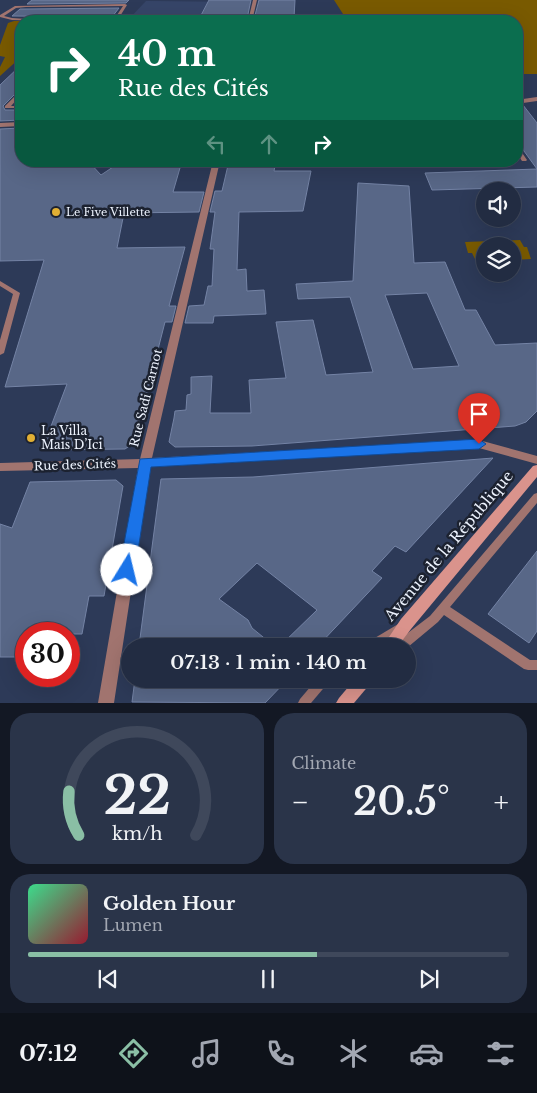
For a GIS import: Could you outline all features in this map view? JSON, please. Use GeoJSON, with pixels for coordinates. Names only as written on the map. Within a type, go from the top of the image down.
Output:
{"type":"FeatureCollection","features":[{"type":"Feature","properties":{"kind":"main road","name":"Avenue de la République"},"geometry":{"type":"LineString","coordinates":[[396,638],[537,469]]}},
{"type":"Feature","properties":{"kind":"main road"},"geometry":{"type":"LineString","coordinates":[[344,703],[357,688]]}},
{"type":"Feature","properties":{"kind":"street"},"geometry":{"type":"LineString","coordinates":[[251,15],[255,0]]}},
{"type":"Feature","properties":{"kind":"street"},"geometry":{"type":"LineString","coordinates":[[523,101],[537,99]]}},
{"type":"Feature","properties":{"kind":"street"},"geometry":{"type":"LineString","coordinates":[[0,125],[15,124]]}},
{"type":"Feature","properties":{"kind":"street","name":"Rue Sadi Carnot"},"geometry":{"type":"LineString","coordinates":[[106,703],[145,463],[216,167]]}},
{"type":"Feature","properties":{"kind":"street","name":"Rue des Cités"},"geometry":{"type":"LineString","coordinates":[[0,467],[145,463],[479,444],[537,460]]}},
{"type":"Feature","properties":{"kind":"lane"},"geometry":{"type":"LineString","coordinates":[[1,16],[15,7],[26,6],[125,5],[119,15]]}},
{"type":"Feature","properties":{"kind":"lane"},"geometry":{"type":"LineString","coordinates":[[1,16],[15,20]]}},
{"type":"Feature","properties":{"kind":"lane"},"geometry":{"type":"LineString","coordinates":[[15,99],[7,108],[15,107]]}},
{"type":"Feature","properties":{"kind":"lane"},"geometry":{"type":"LineString","coordinates":[[0,283],[17,293],[0,353]]}},
{"type":"Feature","properties":{"kind":"lane"},"geometry":{"type":"LineString","coordinates":[[410,638],[434,619],[537,497]]}},
{"type":"Feature","properties":{"kind":"lane"},"geometry":{"type":"LineString","coordinates":[[443,608],[528,665],[537,665]]}},
{"type":"Feature","properties":{"kind":"lane"},"geometry":{"type":"LineString","coordinates":[[384,638],[406,624]]}},
{"type":"Feature","properties":{"kind":"lane"},"geometry":{"type":"LineString","coordinates":[[304,703],[316,688]]}},
{"type":"Feature","properties":{"kind":"shaded area"},"geometry":{"type":"Polygon","coordinates":[[[334,0],[537,0],[537,74],[523,74],[523,15],[321,14],[343,14],[334,0]]]}},
{"type":"Feature","properties":{"kind":"shaded area"},"geometry":{"type":"Polygon","coordinates":[[[146,1],[238,2],[235,15],[133,15],[146,1]]]}},
{"type":"Feature","properties":{"kind":"shaded area"},"geometry":{"type":"Polygon","coordinates":[[[15,21],[15,62],[0,76],[0,67],[5,57],[0,56],[0,45],[8,23],[15,21]]]}},
{"type":"Feature","properties":{"kind":"shaded area"},"geometry":{"type":"Polygon","coordinates":[[[465,242],[476,242],[476,261],[472,253],[468,253],[465,242]]]}},
{"type":"Feature","properties":{"kind":"shaded area"},"geometry":{"type":"Polygon","coordinates":[[[521,242],[524,247],[527,247],[531,259],[521,260],[521,242]]]}},
{"type":"Feature","properties":{"kind":"building"},"geometry":{"type":"Polygon","coordinates":[[[32,0],[129,0],[126,3],[27,4],[32,0]]]}},
{"type":"Feature","properties":{"kind":"building"},"geometry":{"type":"Polygon","coordinates":[[[209,0],[251,0],[248,15],[201,15],[209,0]]]}},
{"type":"Feature","properties":{"kind":"building"},"geometry":{"type":"Polygon","coordinates":[[[259,0],[295,0],[294,15],[255,15],[259,0]]]}},
{"type":"Feature","properties":{"kind":"building"},"geometry":{"type":"Polygon","coordinates":[[[119,8],[114,15],[12,16],[20,9],[119,8]]]}},
{"type":"Feature","properties":{"kind":"building"},"geometry":{"type":"Polygon","coordinates":[[[15,71],[15,94],[3,106],[5,110],[15,110],[15,120],[0,121],[0,85],[15,71]]]}},
{"type":"Feature","properties":{"kind":"building"},"geometry":{"type":"Polygon","coordinates":[[[523,105],[537,123],[537,169],[523,150],[523,105]]]}},
{"type":"Feature","properties":{"kind":"building"},"geometry":{"type":"Polygon","coordinates":[[[15,128],[15,167],[94,167],[101,175],[113,167],[180,167],[173,192],[204,192],[199,212],[124,213],[117,248],[185,247],[169,306],[176,306],[172,322],[165,322],[134,443],[125,449],[42,450],[67,384],[5,387],[44,260],[0,261],[0,129],[15,128]]]}},
{"type":"Feature","properties":{"kind":"building"},"geometry":{"type":"Polygon","coordinates":[[[228,167],[275,167],[274,171],[311,171],[303,211],[239,212],[237,270],[246,269],[247,291],[264,290],[266,314],[214,316],[213,323],[185,323],[189,306],[204,305],[208,286],[212,286],[214,249],[210,249],[215,212],[210,212],[215,191],[222,191],[228,167]]]}},
{"type":"Feature","properties":{"kind":"building"},"geometry":{"type":"Polygon","coordinates":[[[537,169],[537,187],[521,187],[521,182],[476,182],[476,189],[432,190],[425,173],[537,169]]]}},
{"type":"Feature","properties":{"kind":"building"},"geometry":{"type":"Polygon","coordinates":[[[358,183],[409,186],[414,263],[445,262],[465,310],[476,310],[495,345],[537,343],[537,411],[526,422],[515,426],[252,446],[175,447],[169,442],[175,411],[186,410],[187,395],[191,394],[191,377],[212,376],[210,413],[251,413],[249,380],[286,378],[276,322],[313,320],[326,375],[373,372],[350,297],[298,299],[296,284],[353,281],[358,183]],[[427,293],[385,295],[413,369],[459,366],[427,293]]]}},
{"type":"Feature","properties":{"kind":"building"},"geometry":{"type":"Polygon","coordinates":[[[493,458],[406,552],[395,546],[372,571],[382,578],[326,638],[288,638],[317,610],[257,563],[219,599],[248,620],[252,628],[264,638],[140,638],[161,479],[253,477],[493,458]]]}},
{"type":"Feature","properties":{"kind":"building"},"geometry":{"type":"Polygon","coordinates":[[[116,480],[123,486],[104,596],[89,596],[82,634],[80,634],[80,622],[15,622],[15,657],[0,657],[0,524],[12,528],[30,482],[116,480]]]}},
{"type":"Feature","properties":{"kind":"building"},"geometry":{"type":"Polygon","coordinates":[[[537,551],[537,631],[529,643],[488,614],[537,551]]]}},
{"type":"Feature","properties":{"kind":"building"},"geometry":{"type":"Polygon","coordinates":[[[134,688],[279,688],[265,703],[132,702],[134,688]]]}},
{"type":"Feature","properties":{"kind":"place","name":"Le Five Villette"},"geometry":{"type":"Point","coordinates":[56,212]}},
{"type":"Feature","properties":{"kind":"place","name":"La Villa Mais D’Ici"},"geometry":{"type":"Point","coordinates":[31,438]}},
{"type":"Feature","properties":{"kind":"route"},"geometry":{"type":"LineString","coordinates":[[127,570],[145,463],[479,444]]}}]}
